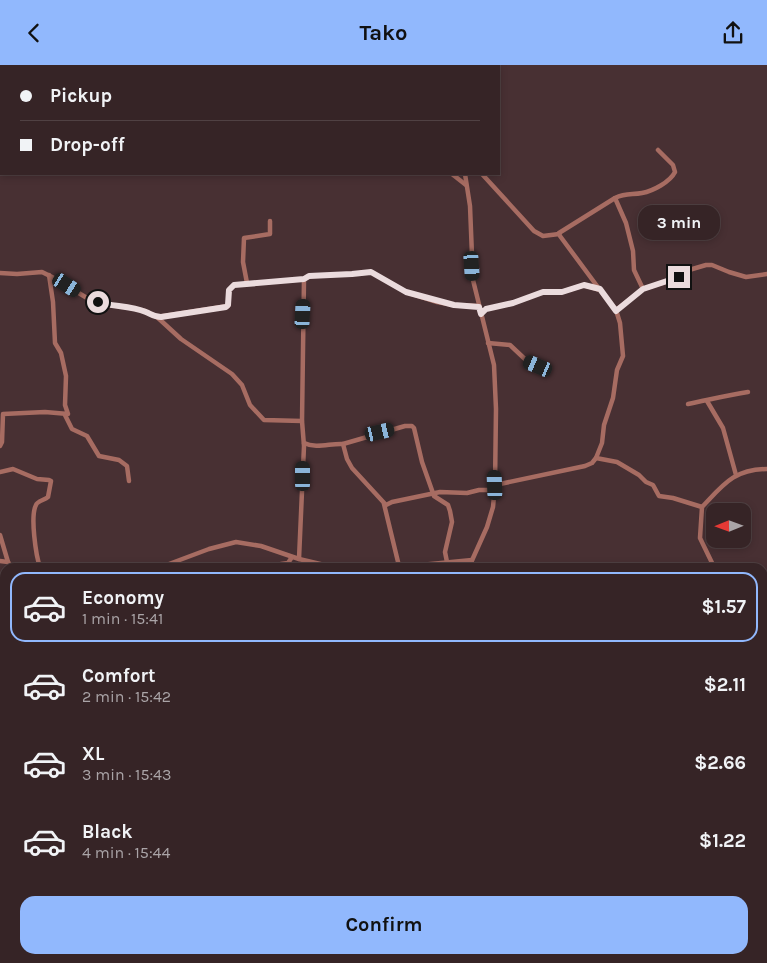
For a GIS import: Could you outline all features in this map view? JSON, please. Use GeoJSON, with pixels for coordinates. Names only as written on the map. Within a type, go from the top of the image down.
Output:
{"type":"FeatureCollection","features":[{"type":"Feature","properties":{"kind":"street"},"geometry":{"type":"LineString","coordinates":[[483,175],[534,231],[543,236],[559,234],[615,198],[625,193],[640,194],[650,191],[674,175],[673,165],[658,149]]}},
{"type":"Feature","properties":{"kind":"street"},"geometry":{"type":"LineString","coordinates":[[453,175],[466,185]]}},
{"type":"Feature","properties":{"kind":"street"},"geometry":{"type":"LineString","coordinates":[[465,175],[470,206],[473,280],[494,365],[495,383],[495,488],[491,517],[471,563]]}},
{"type":"Feature","properties":{"kind":"street"},"geometry":{"type":"LineString","coordinates":[[615,198],[626,223],[633,251],[634,270],[643,289]]}},
{"type":"Feature","properties":{"kind":"street"},"geometry":{"type":"LineString","coordinates":[[247,283],[243,262],[244,238],[270,235],[270,221]]}},
{"type":"Feature","properties":{"kind":"street"},"geometry":{"type":"LineString","coordinates":[[384,504],[434,493],[467,493],[495,488],[585,466],[592,463],[596,458],[613,399],[617,370],[623,356],[620,323],[616,311],[559,234]]}},
{"type":"Feature","properties":{"kind":"street"},"geometry":{"type":"LineString","coordinates":[[616,311],[643,289],[674,279],[689,270],[706,265],[712,265],[729,273],[746,277],[767,275]]}},
{"type":"Feature","properties":{"kind":"street"},"geometry":{"type":"LineString","coordinates":[[0,273],[42,272],[88,298],[108,305],[145,311],[156,317],[181,339],[232,374],[242,385],[250,405],[264,419],[302,421]]}},
{"type":"Feature","properties":{"kind":"street"},"geometry":{"type":"LineString","coordinates":[[156,317],[226,307],[228,305],[230,288],[234,285],[304,279],[309,276],[371,272],[406,292],[446,303],[479,307]]}},
{"type":"Feature","properties":{"kind":"street"},"geometry":{"type":"LineString","coordinates":[[49,275],[53,302],[55,343],[61,353],[66,376],[65,405],[68,413],[65,415]]}},
{"type":"Feature","properties":{"kind":"street"},"geometry":{"type":"LineString","coordinates":[[299,559],[304,443],[302,421],[304,279]]}},
{"type":"Feature","properties":{"kind":"street"},"geometry":{"type":"LineString","coordinates":[[481,314],[486,309],[513,303],[548,291],[562,292],[584,285],[600,289]]}},
{"type":"Feature","properties":{"kind":"street"},"geometry":{"type":"LineString","coordinates":[[488,343],[510,345],[527,361],[550,369]]}},
{"type":"Feature","properties":{"kind":"street"},"geometry":{"type":"LineString","coordinates":[[688,404],[748,392]]}},
{"type":"Feature","properties":{"kind":"street"},"geometry":{"type":"LineString","coordinates":[[707,401],[723,428],[736,475]]}},
{"type":"Feature","properties":{"kind":"street"},"geometry":{"type":"LineString","coordinates":[[0,446],[2,442],[3,414],[45,412],[65,415]]}},
{"type":"Feature","properties":{"kind":"street"},"geometry":{"type":"LineString","coordinates":[[65,415],[72,429],[87,435],[99,456],[119,459],[127,465],[129,481]]}},
{"type":"Feature","properties":{"kind":"street"},"geometry":{"type":"LineString","coordinates":[[304,443],[314,446],[333,443],[343,444],[380,432],[412,426],[434,496],[448,505],[450,511],[452,522],[445,552],[447,562]]}},
{"type":"Feature","properties":{"kind":"street"},"geometry":{"type":"LineString","coordinates":[[343,444],[347,459],[352,468],[371,487],[384,504],[398,563]]}},
{"type":"Feature","properties":{"kind":"street"},"geometry":{"type":"LineString","coordinates":[[596,458],[617,462],[639,475],[653,485],[660,496],[674,498],[702,507]]}},
{"type":"Feature","properties":{"kind":"street"},"geometry":{"type":"LineString","coordinates":[[0,472],[13,469],[37,479],[51,481],[48,497],[35,506],[34,535],[39,563]]}},
{"type":"Feature","properties":{"kind":"street"},"geometry":{"type":"LineString","coordinates":[[712,563],[700,538],[702,507],[721,487],[736,475],[749,470],[767,469]]}},
{"type":"Feature","properties":{"kind":"street"},"geometry":{"type":"LineString","coordinates":[[0,535],[8,563],[0,561]]}},
{"type":"Feature","properties":{"kind":"street"},"geometry":{"type":"LineString","coordinates":[[172,563],[209,549],[236,542],[260,546],[316,563]]}},
{"type":"Feature","properties":{"kind":"street"},"geometry":{"type":"LineString","coordinates":[[288,563],[292,557]]}},
{"type":"Feature","properties":{"kind":"street"},"geometry":{"type":"LineString","coordinates":[[435,563],[472,560]]}},
{"type":"Feature","properties":{"kind":"route"},"geometry":{"type":"LineString","coordinates":[[98,302],[145,311],[156,317],[161,317],[202,309],[226,307],[229,303],[229,290],[234,285],[304,279],[306,276],[321,274],[352,274],[367,271],[376,274],[406,292],[437,302],[479,307],[481,314],[486,309],[513,303],[543,292],[562,292],[580,285],[600,289],[616,311],[643,289],[679,277]]}}]}
